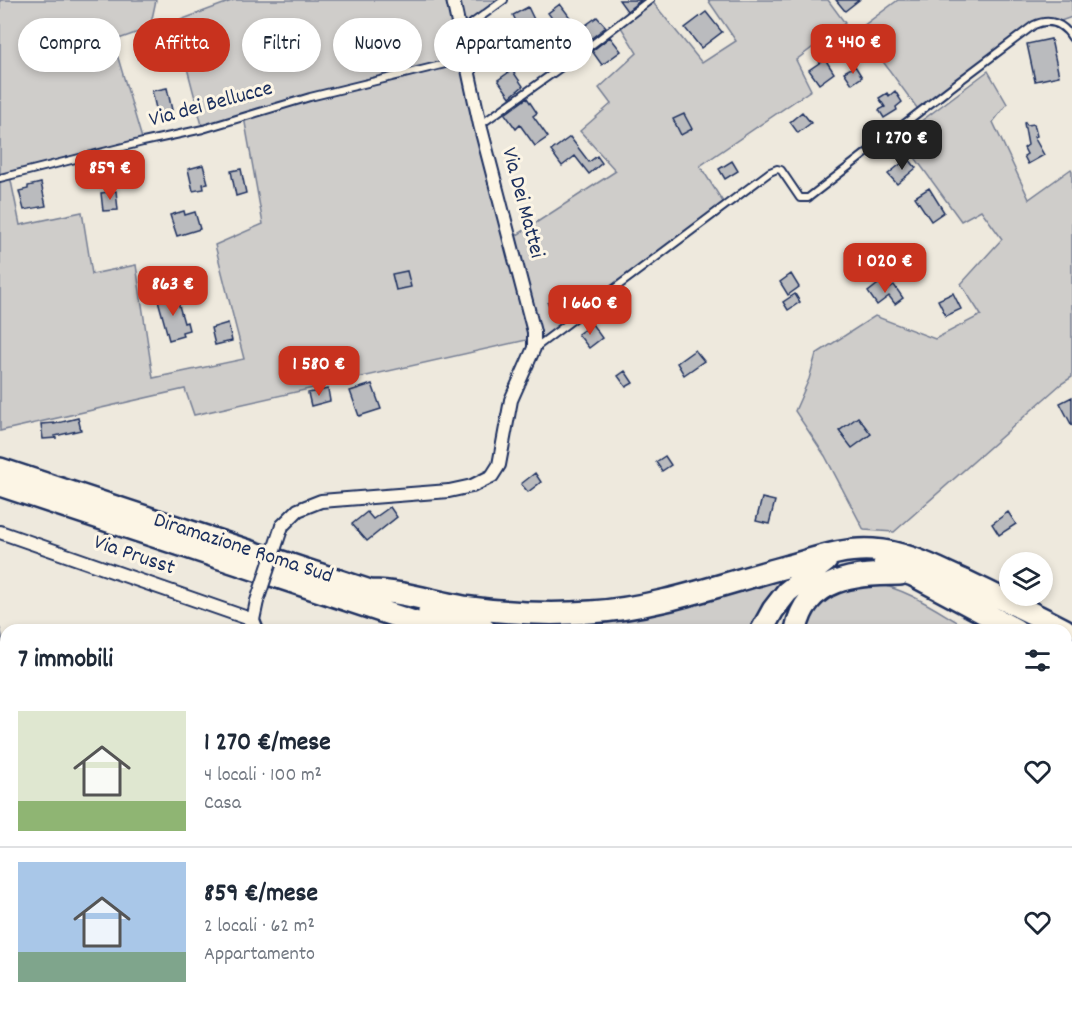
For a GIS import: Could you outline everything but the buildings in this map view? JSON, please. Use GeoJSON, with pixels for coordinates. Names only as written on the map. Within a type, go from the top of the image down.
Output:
{"type":"FeatureCollection","features":[{"type":"Feature","properties":{"kind":"highway","name":"Diramazione Roma Sud"},"geometry":{"type":"LineString","coordinates":[[0,469],[363,597],[424,624]]}},
{"type":"Feature","properties":{"kind":"highway","name":"Diramazione Roma Sud"},"geometry":{"type":"LineString","coordinates":[[0,485],[363,597],[463,624]]}},
{"type":"Feature","properties":{"kind":"highway"},"geometry":{"type":"LineString","coordinates":[[363,597],[393,592],[495,610],[540,613],[600,612],[656,602],[836,552],[873,550],[904,556],[1054,624]]}},
{"type":"Feature","properties":{"kind":"highway"},"geometry":{"type":"LineString","coordinates":[[766,624],[782,598],[793,586],[836,552]]}},
{"type":"Feature","properties":{"kind":"highway"},"geometry":{"type":"LineString","coordinates":[[816,570],[842,564],[870,563],[889,566],[913,574],[1005,624]]}},
{"type":"Feature","properties":{"kind":"highway"},"geometry":{"type":"LineString","coordinates":[[798,624],[806,605],[831,584],[857,576],[913,574]]}},
{"type":"Feature","properties":{"kind":"highway"},"geometry":{"type":"LineString","coordinates":[[363,597],[394,624]]}},
{"type":"Feature","properties":{"kind":"street","name":"Via Dei Mattei"},"geometry":{"type":"LineString","coordinates":[[453,0],[457,18]]}},
{"type":"Feature","properties":{"kind":"street","name":"Via Dei Mattei"},"geometry":{"type":"LineString","coordinates":[[469,72],[480,125],[531,321],[534,348]]}},
{"type":"Feature","properties":{"kind":"street"},"geometry":{"type":"LineString","coordinates":[[255,624],[257,601],[282,526],[298,510],[321,501],[448,491],[472,486],[492,476],[499,465],[511,400],[534,348]]}},
{"type":"Feature","properties":{"kind":"street","name":"Via Prusst"},"geometry":{"type":"LineString","coordinates":[[0,532],[252,624]]}},
{"type":"Feature","properties":{"kind":"lane"},"geometry":{"type":"LineString","coordinates":[[479,18],[504,0]]}},
{"type":"Feature","properties":{"kind":"lane"},"geometry":{"type":"LineString","coordinates":[[480,125],[577,56],[650,0]]}},
{"type":"Feature","properties":{"kind":"lane"},"geometry":{"type":"LineString","coordinates":[[534,348],[773,170],[781,171],[800,198],[808,198],[957,82],[1034,26],[1047,21],[1055,22],[1066,29],[1072,38]]}},
{"type":"Feature","properties":{"kind":"lane","name":"Via dei Bellucce"},"geometry":{"type":"LineString","coordinates":[[0,178],[203,129],[309,97],[434,67]]}},
{"type":"Feature","properties":{"kind":"shaded area"},"geometry":{"type":"Polygon","coordinates":[[[0,0],[156,0],[152,18],[133,18],[133,34],[121,38],[121,18],[18,18],[18,72],[121,72],[121,68],[143,142],[10,176],[20,225],[82,212],[92,274],[136,265],[153,378],[244,359],[215,245],[263,224],[244,117],[203,129],[188,72],[230,72],[230,18],[186,18],[234,0],[504,0],[480,18],[434,18],[434,72],[470,72],[511,239],[616,171],[580,131],[611,104],[599,88],[637,53],[619,24],[651,0],[702,63],[736,41],[708,0],[828,0],[845,23],[796,60],[811,90],[700,166],[727,208],[541,342],[535,338],[194,415],[185,389],[0,431],[0,0]]]}},
{"type":"Feature","properties":{"kind":"shaded area"},"geometry":{"type":"Polygon","coordinates":[[[898,0],[1072,0],[1072,17],[1055,23],[1040,23],[920,112],[859,29],[898,0]]]}},
{"type":"Feature","properties":{"kind":"shaded area"},"geometry":{"type":"Polygon","coordinates":[[[988,71],[1007,104],[993,122],[1029,199],[1071,169],[1072,171],[1072,377],[1061,384],[894,532],[864,530],[825,456],[795,411],[809,379],[816,354],[875,316],[935,339],[981,315],[961,284],[1002,239],[981,210],[961,221],[900,137],[988,71]]]}},
{"type":"Feature","properties":{"kind":"shaded area"},"geometry":{"type":"Polygon","coordinates":[[[801,566],[757,624],[508,624],[482,615],[540,617],[801,566]]]}},
{"type":"Feature","properties":{"kind":"shaded area"},"geometry":{"type":"Polygon","coordinates":[[[873,583],[884,585],[918,599],[960,624],[808,624],[824,601],[849,589],[873,583]]]}}]}
